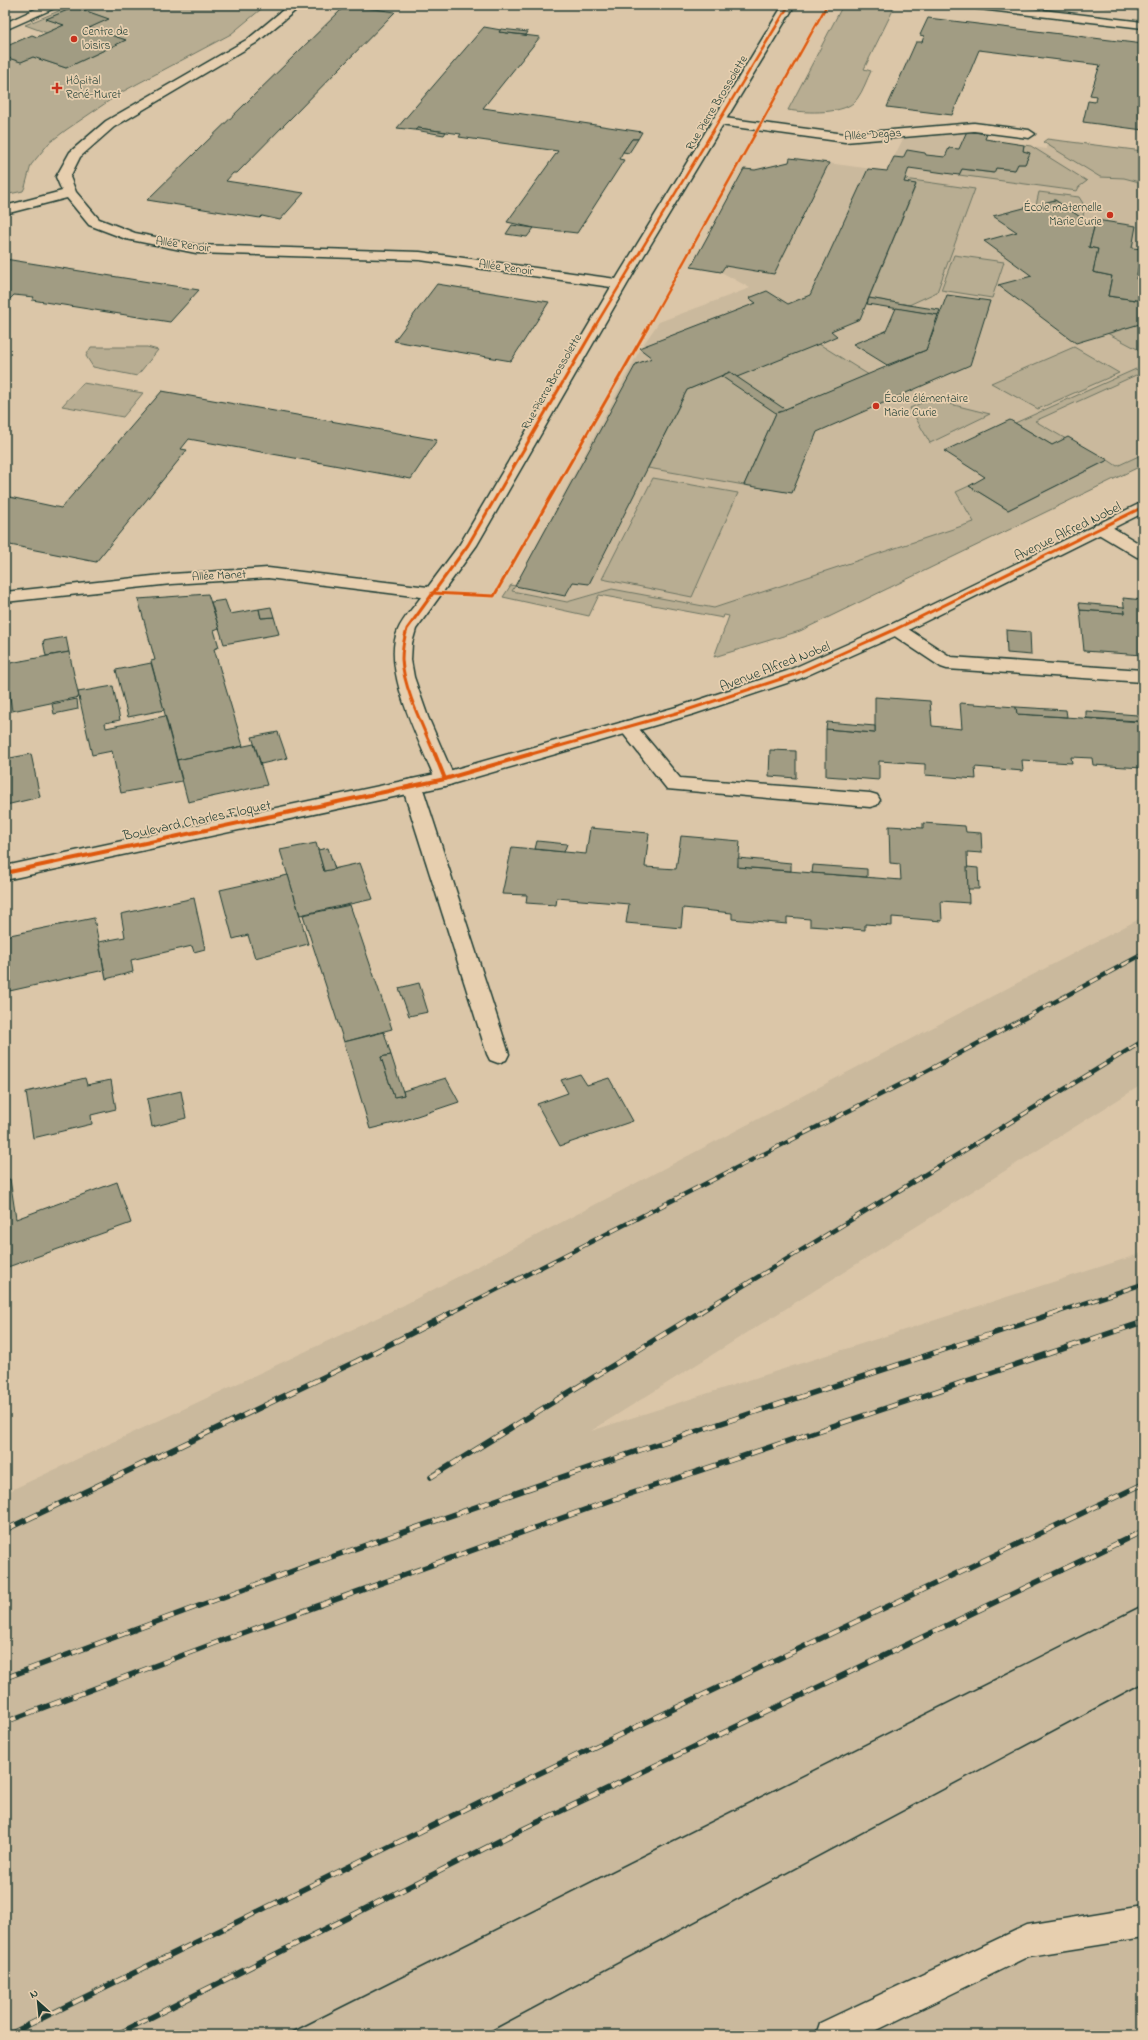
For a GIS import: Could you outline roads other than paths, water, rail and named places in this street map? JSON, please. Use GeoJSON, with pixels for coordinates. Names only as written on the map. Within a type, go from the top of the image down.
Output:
{"type":"FeatureCollection","features":[{"type":"Feature","properties":{"kind":"street"},"geometry":{"type":"LineString","coordinates":[[5,27],[53,5]]}},
{"type":"Feature","properties":{"kind":"street","name":"Allée Renoir"},"geometry":{"type":"LineString","coordinates":[[296,5],[252,41],[110,124],[75,155],[63,177],[70,193],[94,222],[131,236],[196,249],[420,256],[621,284]]}},
{"type":"Feature","properties":{"kind":"street","name":"Rue Pierre Brossolette"},"geometry":{"type":"LineString","coordinates":[[445,779],[419,717],[405,677],[402,660],[403,643],[407,629],[468,545],[717,121],[789,5]]}},
{"type":"Feature","properties":{"kind":"street"},"geometry":{"type":"LineString","coordinates":[[971,5],[1143,25]]}},
{"type":"Feature","properties":{"kind":"street","name":"Allée Degas"},"geometry":{"type":"LineString","coordinates":[[717,121],[845,138],[974,127],[1029,134]]}},
{"type":"Feature","properties":{"kind":"street"},"geometry":{"type":"LineString","coordinates":[[5,210],[70,193]]}},
{"type":"Feature","properties":{"kind":"street","name":"Avenue Alfred Nobel"},"geometry":{"type":"LineString","coordinates":[[403,788],[445,779],[687,710],[794,675],[896,629],[1143,507]]}},
{"type":"Feature","properties":{"kind":"street"},"geometry":{"type":"LineString","coordinates":[[1101,528],[1143,553]]}},
{"type":"Feature","properties":{"kind":"street","name":"Allée Manet"},"geometry":{"type":"LineString","coordinates":[[5,597],[171,579],[268,573],[432,594]]}},
{"type":"Feature","properties":{"kind":"street"},"geometry":{"type":"LineString","coordinates":[[896,629],[947,663],[1143,676]]}},
{"type":"Feature","properties":{"kind":"street"},"geometry":{"type":"LineString","coordinates":[[627,727],[674,784],[870,800]]}},
{"type":"Feature","properties":{"kind":"street"},"geometry":{"type":"LineString","coordinates":[[403,788],[498,1054]]}},
{"type":"Feature","properties":{"kind":"street","name":"Boulevard Charles Floquet"},"geometry":{"type":"LineString","coordinates":[[5,873],[403,788]]}},
{"type":"Feature","properties":{"kind":"street"},"geometry":{"type":"LineString","coordinates":[[832,2035],[1027,1941],[1143,1922]]}},
{"type":"Feature","properties":{"kind":"tram line"},"geometry":{"type":"LineString","coordinates":[[286,2035],[1143,1605]]}},
{"type":"Feature","properties":{"kind":"tram line"},"geometry":{"type":"LineString","coordinates":[[483,2035],[1143,1683]]}},
{"type":"Feature","properties":{"kind":"railway"},"geometry":{"type":"LineString","coordinates":[[451,1313],[927,1071],[1143,954]]}},
{"type":"Feature","properties":{"kind":"railway"},"geometry":{"type":"LineString","coordinates":[[699,1313],[1143,1041]]}},
{"type":"Feature","properties":{"kind":"railway"},"geometry":{"type":"LineString","coordinates":[[1055,1313],[1143,1284]]}},
{"type":"Feature","properties":{"kind":"railway"},"geometry":{"type":"LineString","coordinates":[[5,1530],[357,1361],[453,1312]]}},
{"type":"Feature","properties":{"kind":"railway"},"geometry":{"type":"LineString","coordinates":[[431,1477],[700,1312]]}},
{"type":"Feature","properties":{"kind":"railway"},"geometry":{"type":"LineString","coordinates":[[5,1678],[317,1562],[640,1450],[1058,1312]]}},
{"type":"Feature","properties":{"kind":"railway"},"geometry":{"type":"LineString","coordinates":[[5,1722],[226,1639],[612,1500],[1143,1322]]}},
{"type":"Feature","properties":{"kind":"railway"},"geometry":{"type":"LineString","coordinates":[[8,2035],[492,1796],[1143,1484]]}},
{"type":"Feature","properties":{"kind":"railway"},"geometry":{"type":"LineString","coordinates":[[116,2035],[511,1835],[1143,1531]]}},
{"type":"Feature","properties":{"kind":"place","name":"Centre de loisirs"},"geometry":{"type":"Point","coordinates":[74,39]}},
{"type":"Feature","properties":{"kind":"place","name":"Hôpital René-Muret"},"geometry":{"type":"Point","coordinates":[57,88]}},
{"type":"Feature","properties":{"kind":"place","name":"École maternelle Marie Curie"},"geometry":{"type":"Point","coordinates":[1110,215]}},
{"type":"Feature","properties":{"kind":"place","name":"École élémentaire Marie Curie"},"geometry":{"type":"Point","coordinates":[876,406]}}]}
